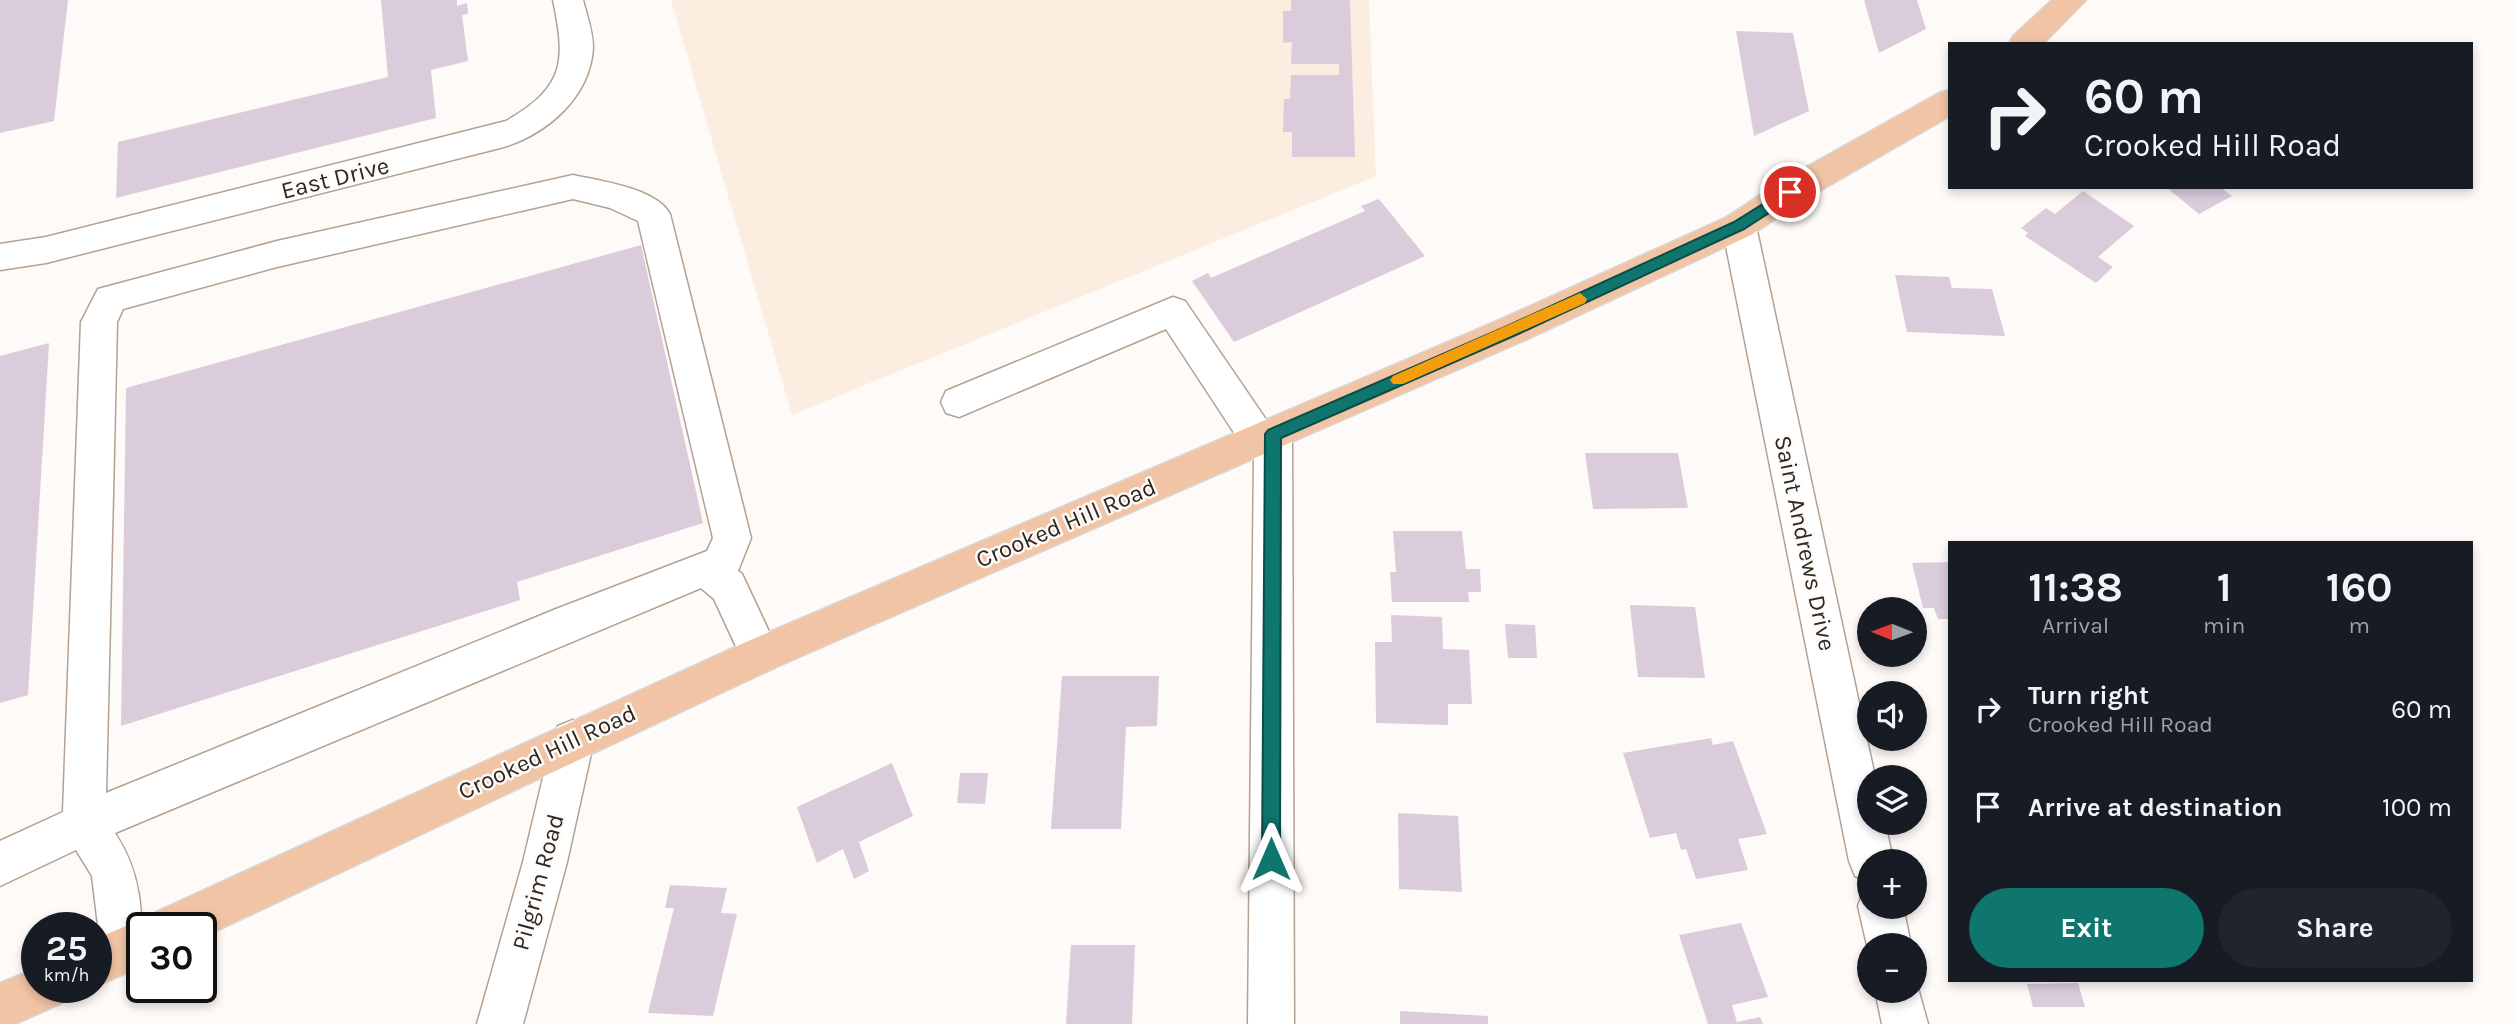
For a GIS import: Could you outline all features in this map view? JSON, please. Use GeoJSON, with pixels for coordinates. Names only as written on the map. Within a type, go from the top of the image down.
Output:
{"type":"FeatureCollection","features":[{"type":"Feature","properties":{"kind":"main road"},"geometry":{"type":"LineString","coordinates":[[2026,42],[2071,0]]}},
{"type":"Feature","properties":{"kind":"main road","name":"Crooked Hill Road"},"geometry":{"type":"LineString","coordinates":[[206,912],[760,655],[1510,331],[1739,226],[1790,192],[1948,102]]}},
{"type":"Feature","properties":{"kind":"main road"},"geometry":{"type":"LineString","coordinates":[[0,1007],[21,998]]}},
{"type":"Feature","properties":{"kind":"street","name":"East Drive"},"geometry":{"type":"LineString","coordinates":[[0,257],[46,250],[504,135],[525,127],[551,105],[565,87],[574,68],[578,47],[568,0]]}},
{"type":"Feature","properties":{"kind":"street"},"geometry":{"type":"LineString","coordinates":[[121,951],[113,869],[84,824],[99,322],[110,299],[277,254],[572,187],[618,197],[653,214],[732,538],[716,576]]}},
{"type":"Feature","properties":{"kind":"street","name":"Saint Andrews Drive"},"geometry":{"type":"LineString","coordinates":[[1739,226],[1869,849]]}},
{"type":"Feature","properties":{"kind":"street"},"geometry":{"type":"LineString","coordinates":[[959,402],[1173,311],[1266,437],[1271,1024]]}},
{"type":"Feature","properties":{"kind":"street"},"geometry":{"type":"LineString","coordinates":[[0,864],[84,824],[706,568],[728,587],[760,655]]}},
{"type":"Feature","properties":{"kind":"street","name":"Pilgrim Road"},"geometry":{"type":"LineString","coordinates":[[500,1024],[545,862],[573,740]]}},
{"type":"Feature","properties":{"kind":"street"},"geometry":{"type":"LineString","coordinates":[[1901,1003],[1905,1024]]}},
{"type":"Feature","properties":{"kind":"shaded area"},"geometry":{"type":"Polygon","coordinates":[[[671,0],[1369,0],[1376,176],[792,415],[671,0]]]}},
{"type":"Feature","properties":{"kind":"building"},"geometry":{"type":"Polygon","coordinates":[[[0,0],[68,0],[54,121],[0,133],[0,0]]]}},
{"type":"Feature","properties":{"kind":"building"},"geometry":{"type":"Polygon","coordinates":[[[381,0],[457,0],[457,6],[467,3],[468,14],[462,15],[468,61],[431,70],[436,118],[116,198],[118,142],[388,77],[381,0]]]}},
{"type":"Feature","properties":{"kind":"building"},"geometry":{"type":"Polygon","coordinates":[[[1291,0],[1350,0],[1355,157],[1292,157],[1292,132],[1283,132],[1284,99],[1290,99],[1291,75],[1339,75],[1339,64],[1291,64],[1292,42],[1283,43],[1283,11],[1291,11],[1291,0]]]}},
{"type":"Feature","properties":{"kind":"building"},"geometry":{"type":"Polygon","coordinates":[[[1864,0],[1917,0],[1926,29],[1879,53],[1864,0]]]}},
{"type":"Feature","properties":{"kind":"building"},"geometry":{"type":"Polygon","coordinates":[[[1736,31],[1793,33],[1809,111],[1754,136],[1736,31]]]}},
{"type":"Feature","properties":{"kind":"building"},"geometry":{"type":"Polygon","coordinates":[[[2168,189],[2223,189],[2232,196],[2199,214],[2168,189]]]}},
{"type":"Feature","properties":{"kind":"building"},"geometry":{"type":"Polygon","coordinates":[[[2083,191],[2134,226],[2098,257],[2113,267],[2096,283],[2025,236],[2028,233],[2021,228],[2046,208],[2055,214],[2083,191]]]}},
{"type":"Feature","properties":{"kind":"building"},"geometry":{"type":"Polygon","coordinates":[[[1379,199],[1425,256],[1234,342],[1192,281],[1208,273],[1211,278],[1365,211],[1361,206],[1379,199]]]}},
{"type":"Feature","properties":{"kind":"building"},"geometry":{"type":"Polygon","coordinates":[[[641,245],[703,523],[517,582],[520,600],[121,726],[126,388],[641,245]]]}},
{"type":"Feature","properties":{"kind":"building"},"geometry":{"type":"Polygon","coordinates":[[[1895,275],[1949,277],[1952,288],[1992,289],[2005,336],[1907,332],[1895,275]]]}},
{"type":"Feature","properties":{"kind":"building"},"geometry":{"type":"Polygon","coordinates":[[[49,343],[28,695],[0,703],[0,356],[49,343]]]}},
{"type":"Feature","properties":{"kind":"building"},"geometry":{"type":"Polygon","coordinates":[[[1585,453],[1678,453],[1688,508],[1593,509],[1585,453]]]}},
{"type":"Feature","properties":{"kind":"building"},"geometry":{"type":"Polygon","coordinates":[[[1393,531],[1462,531],[1466,569],[1480,569],[1481,592],[1468,592],[1469,602],[1392,602],[1390,572],[1396,572],[1393,531]]]}},
{"type":"Feature","properties":{"kind":"building"},"geometry":{"type":"Polygon","coordinates":[[[1948,562],[1948,619],[1938,619],[1934,608],[1927,608],[1927,597],[1920,597],[1912,563],[1948,562]]]}},
{"type":"Feature","properties":{"kind":"building"},"geometry":{"type":"Polygon","coordinates":[[[1630,605],[1695,607],[1705,678],[1638,677],[1630,605]]]}},
{"type":"Feature","properties":{"kind":"building"},"geometry":{"type":"Polygon","coordinates":[[[1391,615],[1442,617],[1443,649],[1469,650],[1472,704],[1448,704],[1448,725],[1376,723],[1375,642],[1392,642],[1391,615]]]}},
{"type":"Feature","properties":{"kind":"building"},"geometry":{"type":"Polygon","coordinates":[[[1505,624],[1535,625],[1537,658],[1508,658],[1505,624]]]}},
{"type":"Feature","properties":{"kind":"building"},"geometry":{"type":"Polygon","coordinates":[[[1062,676],[1159,676],[1157,726],[1126,727],[1121,829],[1051,829],[1062,676]]]}},
{"type":"Feature","properties":{"kind":"building"},"geometry":{"type":"Polygon","coordinates":[[[1711,738],[1713,745],[1733,741],[1767,834],[1738,839],[1748,870],[1696,879],[1686,849],[1681,850],[1676,833],[1650,838],[1623,753],[1711,738]]]}},
{"type":"Feature","properties":{"kind":"building"},"geometry":{"type":"Polygon","coordinates":[[[892,763],[913,816],[859,842],[869,871],[854,879],[843,849],[817,863],[797,807],[892,763]]]}},
{"type":"Feature","properties":{"kind":"building"},"geometry":{"type":"Polygon","coordinates":[[[960,773],[988,773],[985,804],[957,803],[960,773]]]}},
{"type":"Feature","properties":{"kind":"building"},"geometry":{"type":"Polygon","coordinates":[[[1398,813],[1458,816],[1462,892],[1399,889],[1398,813]]]}},
{"type":"Feature","properties":{"kind":"building"},"geometry":{"type":"Polygon","coordinates":[[[670,885],[727,888],[721,913],[737,914],[713,1016],[648,1013],[674,908],[665,908],[670,885]]]}},
{"type":"Feature","properties":{"kind":"building"},"geometry":{"type":"Polygon","coordinates":[[[1741,923],[1768,997],[1732,1005],[1737,1022],[1760,1017],[1763,1024],[1708,1024],[1679,935],[1741,923]]]}},
{"type":"Feature","properties":{"kind":"building"},"geometry":{"type":"Polygon","coordinates":[[[1071,945],[1135,945],[1132,1024],[1066,1024],[1071,945]]]}},
{"type":"Feature","properties":{"kind":"building"},"geometry":{"type":"Polygon","coordinates":[[[2078,983],[2085,1007],[2033,1007],[2027,984],[2078,983]]]}},
{"type":"Feature","properties":{"kind":"building"},"geometry":{"type":"Polygon","coordinates":[[[1400,1011],[1488,1016],[1488,1024],[1400,1024],[1400,1011]]]}},
{"type":"Feature","properties":{"kind":"slow traffic"},"geometry":{"type":"LineString","coordinates":[[1398,380],[1580,299]]}},
{"type":"Feature","properties":{"kind":"route"},"geometry":{"type":"LineString","coordinates":[[1271,859],[1273,434],[1510,331],[1739,226],[1790,192]]}}]}
